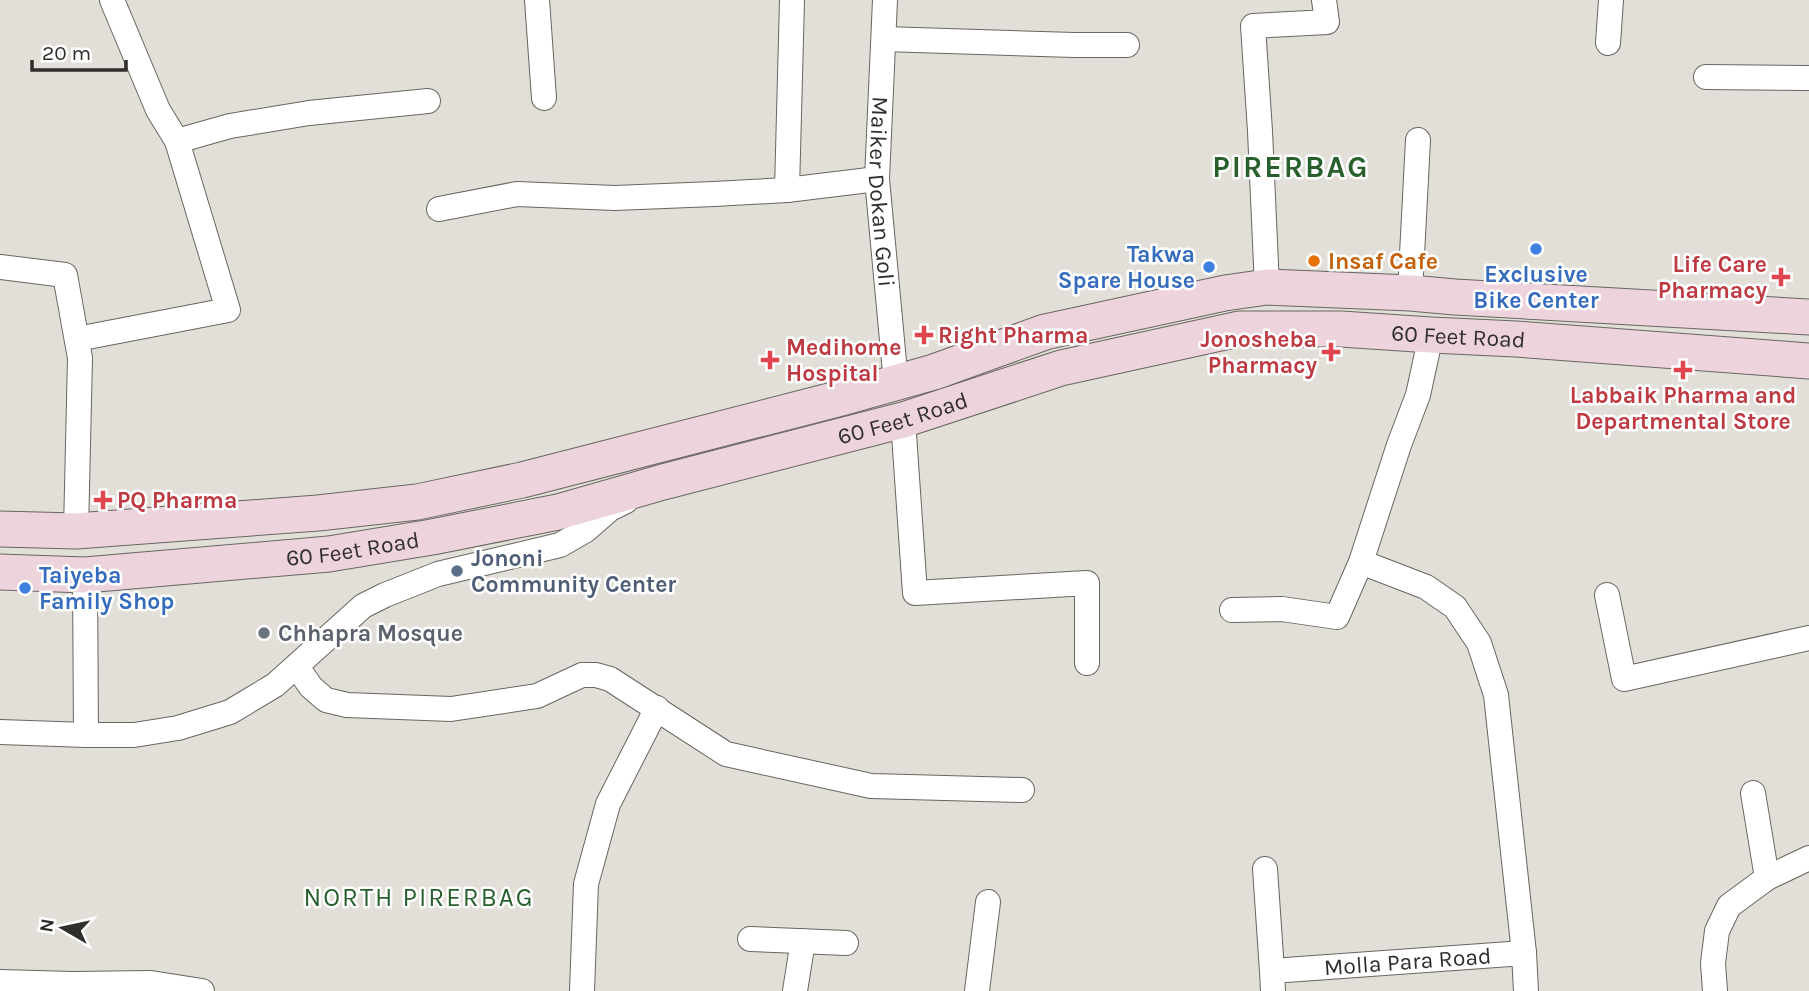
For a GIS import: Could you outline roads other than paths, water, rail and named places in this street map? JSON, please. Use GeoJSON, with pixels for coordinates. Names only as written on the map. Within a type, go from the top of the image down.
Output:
{"type":"FeatureCollection","features":[{"type":"Feature","properties":{"kind":"street"},"geometry":{"type":"LineString","coordinates":[[77,339],[228,310],[177,141],[158,110],[111,0]]}},
{"type":"Feature","properties":{"kind":"street"},"geometry":{"type":"LineString","coordinates":[[537,0],[544,98]]}},
{"type":"Feature","properties":{"kind":"street"},"geometry":{"type":"LineString","coordinates":[[787,190],[792,0]]}},
{"type":"Feature","properties":{"kind":"street","name":"Maiker Dokan Goli"},"geometry":{"type":"LineString","coordinates":[[885,0],[877,179],[896,383]]}},
{"type":"Feature","properties":{"kind":"street"},"geometry":{"type":"LineString","coordinates":[[1267,287],[1261,131],[1253,26],[1327,22],[1324,0]]}},
{"type":"Feature","properties":{"kind":"street"},"geometry":{"type":"LineString","coordinates":[[1608,43],[1611,0]]}},
{"type":"Feature","properties":{"kind":"street"},"geometry":{"type":"LineString","coordinates":[[884,39],[1127,45]]}},
{"type":"Feature","properties":{"kind":"street"},"geometry":{"type":"LineString","coordinates":[[1706,77],[1809,78]]}},
{"type":"Feature","properties":{"kind":"street"},"geometry":{"type":"LineString","coordinates":[[177,141],[230,126],[309,113],[428,101]]}},
{"type":"Feature","properties":{"kind":"street"},"geometry":{"type":"LineString","coordinates":[[1410,293],[1418,140]]}},
{"type":"Feature","properties":{"kind":"street"},"geometry":{"type":"LineString","coordinates":[[439,209],[517,194],[615,198],[787,190],[877,179]]}},
{"type":"Feature","properties":{"kind":"street"},"geometry":{"type":"LineString","coordinates":[[0,268],[65,275],[80,358],[76,531]]}},
{"type":"Feature","properties":{"kind":"street","name":"60 Feet Road"},"geometry":{"type":"LineString","coordinates":[[0,529],[76,531],[318,513],[418,502],[522,480],[896,383],[1045,332],[1225,293],[1267,287],[1809,317]]}},
{"type":"Feature","properties":{"kind":"street"},"geometry":{"type":"LineString","coordinates":[[1516,301],[1516,339]]}},
{"type":"Feature","properties":{"kind":"street","name":"60 Feet Road"},"geometry":{"type":"LineString","coordinates":[[0,572],[85,575],[329,554],[558,512],[903,420],[1061,368],[1239,329],[1341,329],[1809,361]]}},
{"type":"Feature","properties":{"kind":"street"},"geometry":{"type":"LineString","coordinates":[[1232,610],[1282,609],[1337,617],[1361,562],[1418,395],[1431,335]]}},
{"type":"Feature","properties":{"kind":"street"},"geometry":{"type":"LineString","coordinates":[[896,383],[903,420],[915,593],[1087,583],[1087,663]]}},
{"type":"Feature","properties":{"kind":"street"},"geometry":{"type":"LineString","coordinates":[[0,732],[134,735],[178,728],[230,712],[275,685],[363,606],[438,575],[560,545],[586,530],[610,509],[663,482]]}},
{"type":"Feature","properties":{"kind":"street"},"geometry":{"type":"LineString","coordinates":[[1361,562],[1436,593],[1455,607],[1479,643],[1496,695],[1524,953]]}},
{"type":"Feature","properties":{"kind":"street"},"geometry":{"type":"LineString","coordinates":[[85,575],[86,735]]}},
{"type":"Feature","properties":{"kind":"street"},"geometry":{"type":"LineString","coordinates":[[1607,595],[1624,678],[1809,638]]}},
{"type":"Feature","properties":{"kind":"street"},"geometry":{"type":"LineString","coordinates":[[297,667],[311,687],[326,700],[347,705],[451,709],[537,696],[582,675],[596,675],[610,679],[726,754],[871,786],[1022,790]]}},
{"type":"Feature","properties":{"kind":"street"},"geometry":{"type":"LineString","coordinates":[[582,991],[586,884],[608,804],[657,708]]}},
{"type":"Feature","properties":{"kind":"street"},"geometry":{"type":"LineString","coordinates":[[1754,793],[1767,878]]}},
{"type":"Feature","properties":{"kind":"street"},"geometry":{"type":"LineString","coordinates":[[1715,991],[1713,962],[1717,931],[1729,906],[1767,878],[1808,859]]}},
{"type":"Feature","properties":{"kind":"street"},"geometry":{"type":"LineString","coordinates":[[1265,869],[1273,981]]}},
{"type":"Feature","properties":{"kind":"street"},"geometry":{"type":"LineString","coordinates":[[977,991],[988,902]]}},
{"type":"Feature","properties":{"kind":"street"},"geometry":{"type":"LineString","coordinates":[[750,939],[846,943]]}},
{"type":"Feature","properties":{"kind":"street"},"geometry":{"type":"LineString","coordinates":[[795,991],[803,941]]}},
{"type":"Feature","properties":{"kind":"street","name":"Molla Para Road"},"geometry":{"type":"LineString","coordinates":[[1273,981],[1524,953],[1526,991]]}},
{"type":"Feature","properties":{"kind":"street"},"geometry":{"type":"LineString","coordinates":[[0,982],[202,991]]}},
{"type":"Feature","properties":{"kind":"place","name":"Exclusive Bike Center"},"geometry":{"type":"Point","coordinates":[1536,249]}},
{"type":"Feature","properties":{"kind":"place","name":"Insaf Cafe"},"geometry":{"type":"Point","coordinates":[1314,261]}},
{"type":"Feature","properties":{"kind":"place","name":"Takwa Spare House"},"geometry":{"type":"Point","coordinates":[1209,267]}},
{"type":"Feature","properties":{"kind":"place","name":"Life Care Pharmacy"},"geometry":{"type":"Point","coordinates":[1781,277]}},
{"type":"Feature","properties":{"kind":"place","name":"Right Pharma"},"geometry":{"type":"Point","coordinates":[924,335]}},
{"type":"Feature","properties":{"kind":"place","name":"Jonosheba Pharmacy"},"geometry":{"type":"Point","coordinates":[1331,352]}},
{"type":"Feature","properties":{"kind":"place","name":"Medihome Hospital"},"geometry":{"type":"Point","coordinates":[770,360]}},
{"type":"Feature","properties":{"kind":"place","name":"Labbaik Pharma and Departmental Store"},"geometry":{"type":"Point","coordinates":[1683,370]}},
{"type":"Feature","properties":{"kind":"place","name":"PQ Pharma"},"geometry":{"type":"Point","coordinates":[103,500]}},
{"type":"Feature","properties":{"kind":"place","name":"Jononi Community Center"},"geometry":{"type":"Point","coordinates":[457,571]}},
{"type":"Feature","properties":{"kind":"place","name":"Taiyeba Family Shop"},"geometry":{"type":"Point","coordinates":[25,588]}},
{"type":"Feature","properties":{"kind":"place","name":"Chhapra Mosque"},"geometry":{"type":"Point","coordinates":[264,633]}},
{"type":"Feature","properties":{"kind":"district","name":"PIRERBAG"},"geometry":{"type":"Point","coordinates":[1291,167]}},
{"type":"Feature","properties":{"kind":"district","name":"NORTH PIRERBAG"},"geometry":{"type":"Point","coordinates":[419,897]}}]}
